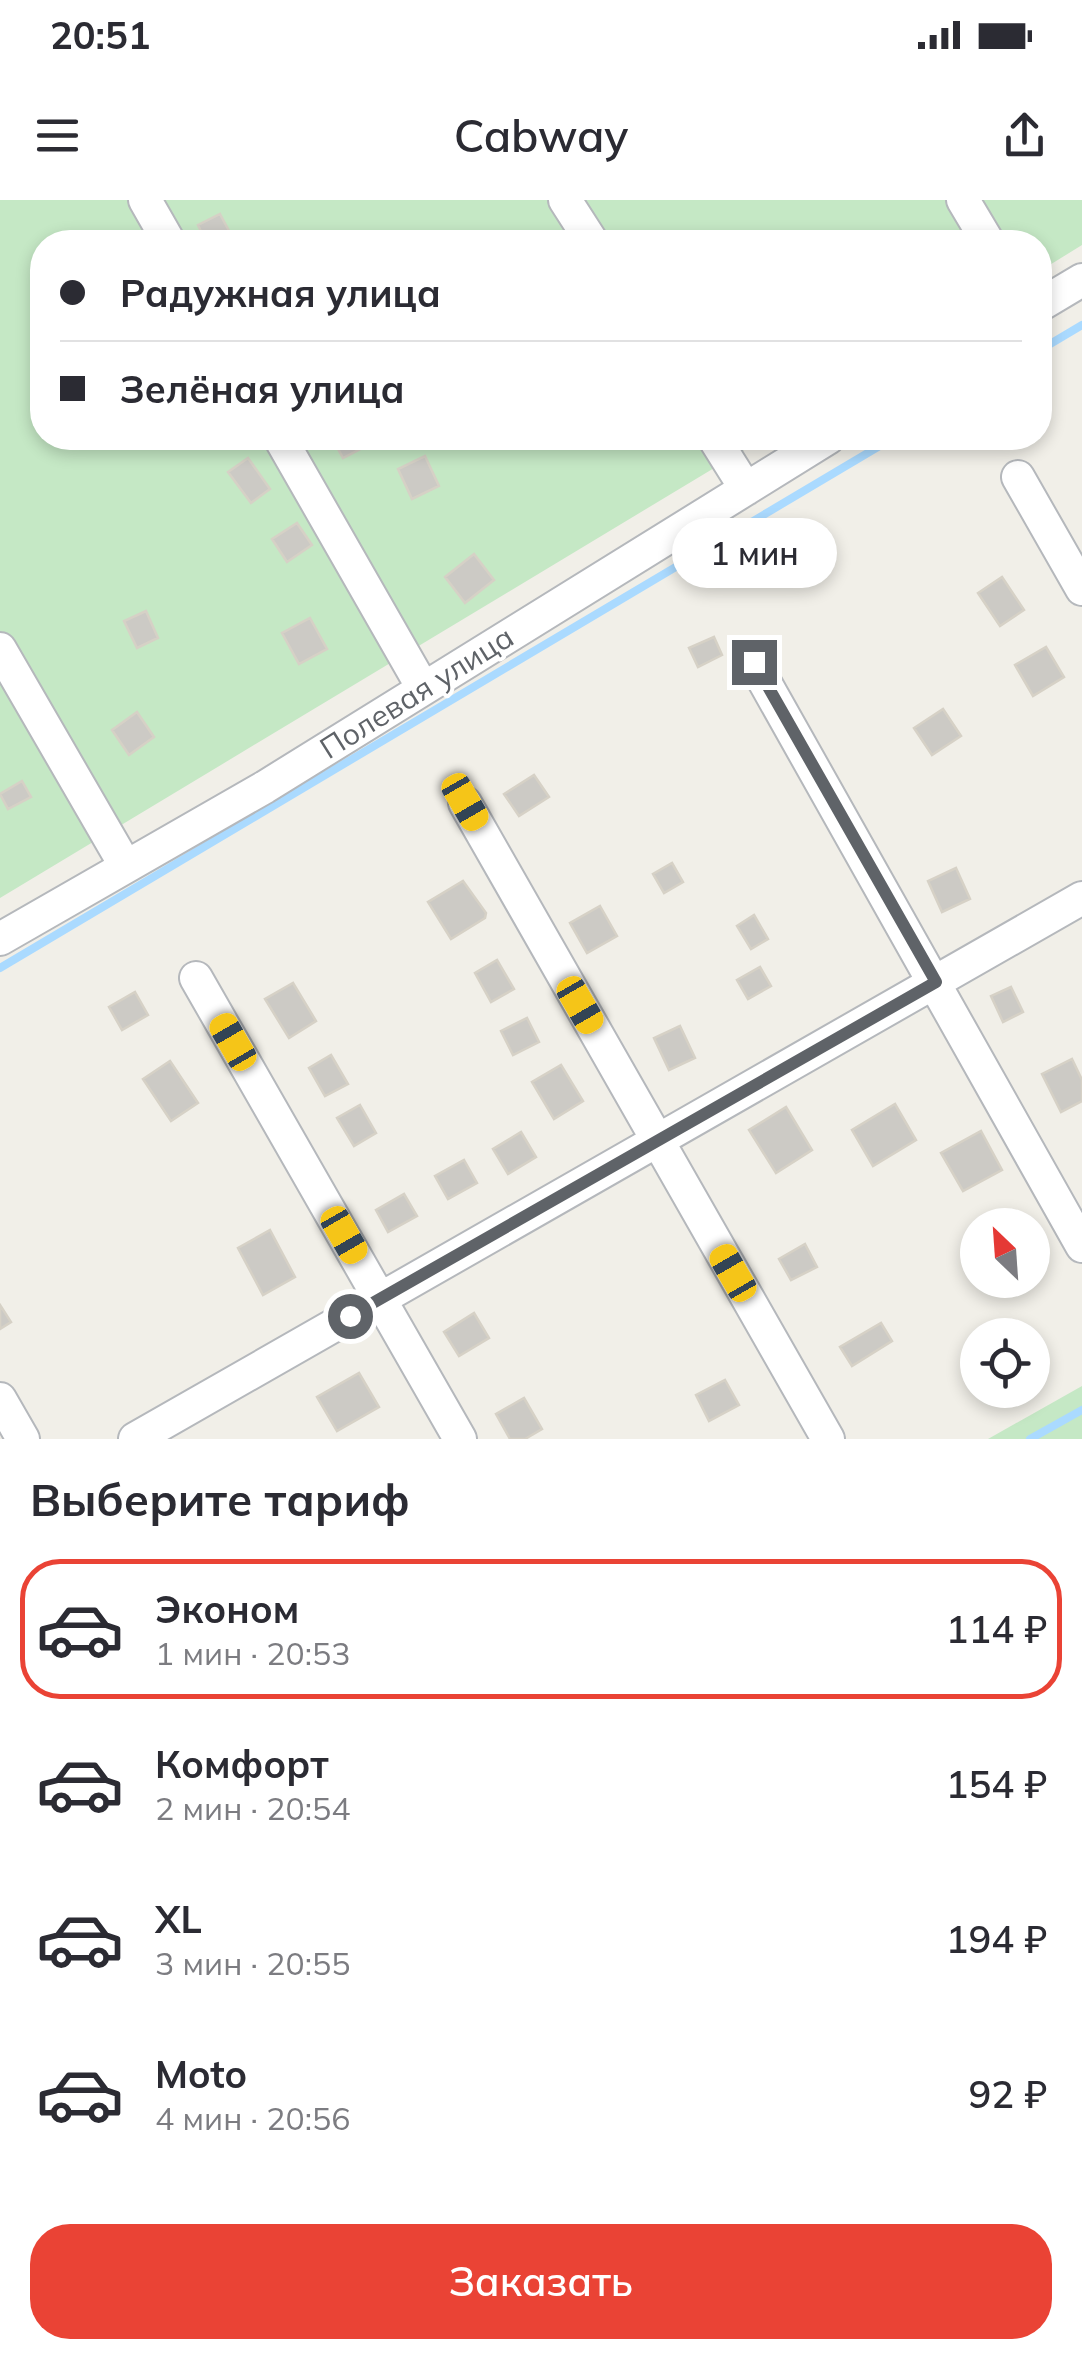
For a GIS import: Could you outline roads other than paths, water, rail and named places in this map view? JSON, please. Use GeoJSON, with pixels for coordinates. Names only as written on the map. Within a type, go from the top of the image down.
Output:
{"type":"FeatureCollection","features":[{"type":"Feature","properties":{"kind":"street"},"geometry":{"type":"LineString","coordinates":[[145,200],[162,230]]}},
{"type":"Feature","properties":{"kind":"street"},"geometry":{"type":"LineString","coordinates":[[565,200],[584,230]]}},
{"type":"Feature","properties":{"kind":"street"},"geometry":{"type":"LineString","coordinates":[[964,200],[981,230]]}},
{"type":"Feature","properties":{"kind":"street"},"geometry":{"type":"LineString","coordinates":[[1052,298],[1082,280]]}},
{"type":"Feature","properties":{"kind":"street"},"geometry":{"type":"LineString","coordinates":[[287,450],[423,688]]}},
{"type":"Feature","properties":{"kind":"street"},"geometry":{"type":"LineString","coordinates":[[722,450],[746,489]]}},
{"type":"Feature","properties":{"kind":"street","name":"Полевая улица"},"geometry":{"type":"LineString","coordinates":[[0,939],[266,788],[809,450]]}},
{"type":"Feature","properties":{"kind":"street"},"geometry":{"type":"LineString","coordinates":[[1018,478],[1082,589]]}},
{"type":"Feature","properties":{"kind":"street"},"geometry":{"type":"LineString","coordinates":[[0,649],[125,866]]}},
{"type":"Feature","properties":{"kind":"street"},"geometry":{"type":"LineString","coordinates":[[754,662],[1082,1246]]}},
{"type":"Feature","properties":{"kind":"street"},"geometry":{"type":"LineString","coordinates":[[465,802],[828,1439]]}},
{"type":"Feature","properties":{"kind":"street"},"geometry":{"type":"LineString","coordinates":[[135,1439],[1082,898]]}},
{"type":"Feature","properties":{"kind":"street"},"geometry":{"type":"LineString","coordinates":[[196,978],[460,1439]]}},
{"type":"Feature","properties":{"kind":"street"},"geometry":{"type":"LineString","coordinates":[[0,1399],[23,1439]]}},
{"type":"Feature","properties":{"kind":"waterway"},"geometry":{"type":"LineString","coordinates":[[1052,343],[1082,325]]}},
{"type":"Feature","properties":{"kind":"waterway"},"geometry":{"type":"LineString","coordinates":[[0,968],[873,450]]}},
{"type":"Feature","properties":{"kind":"waterway"},"geometry":{"type":"LineString","coordinates":[[1030,1439],[1082,1410]]}}]}
